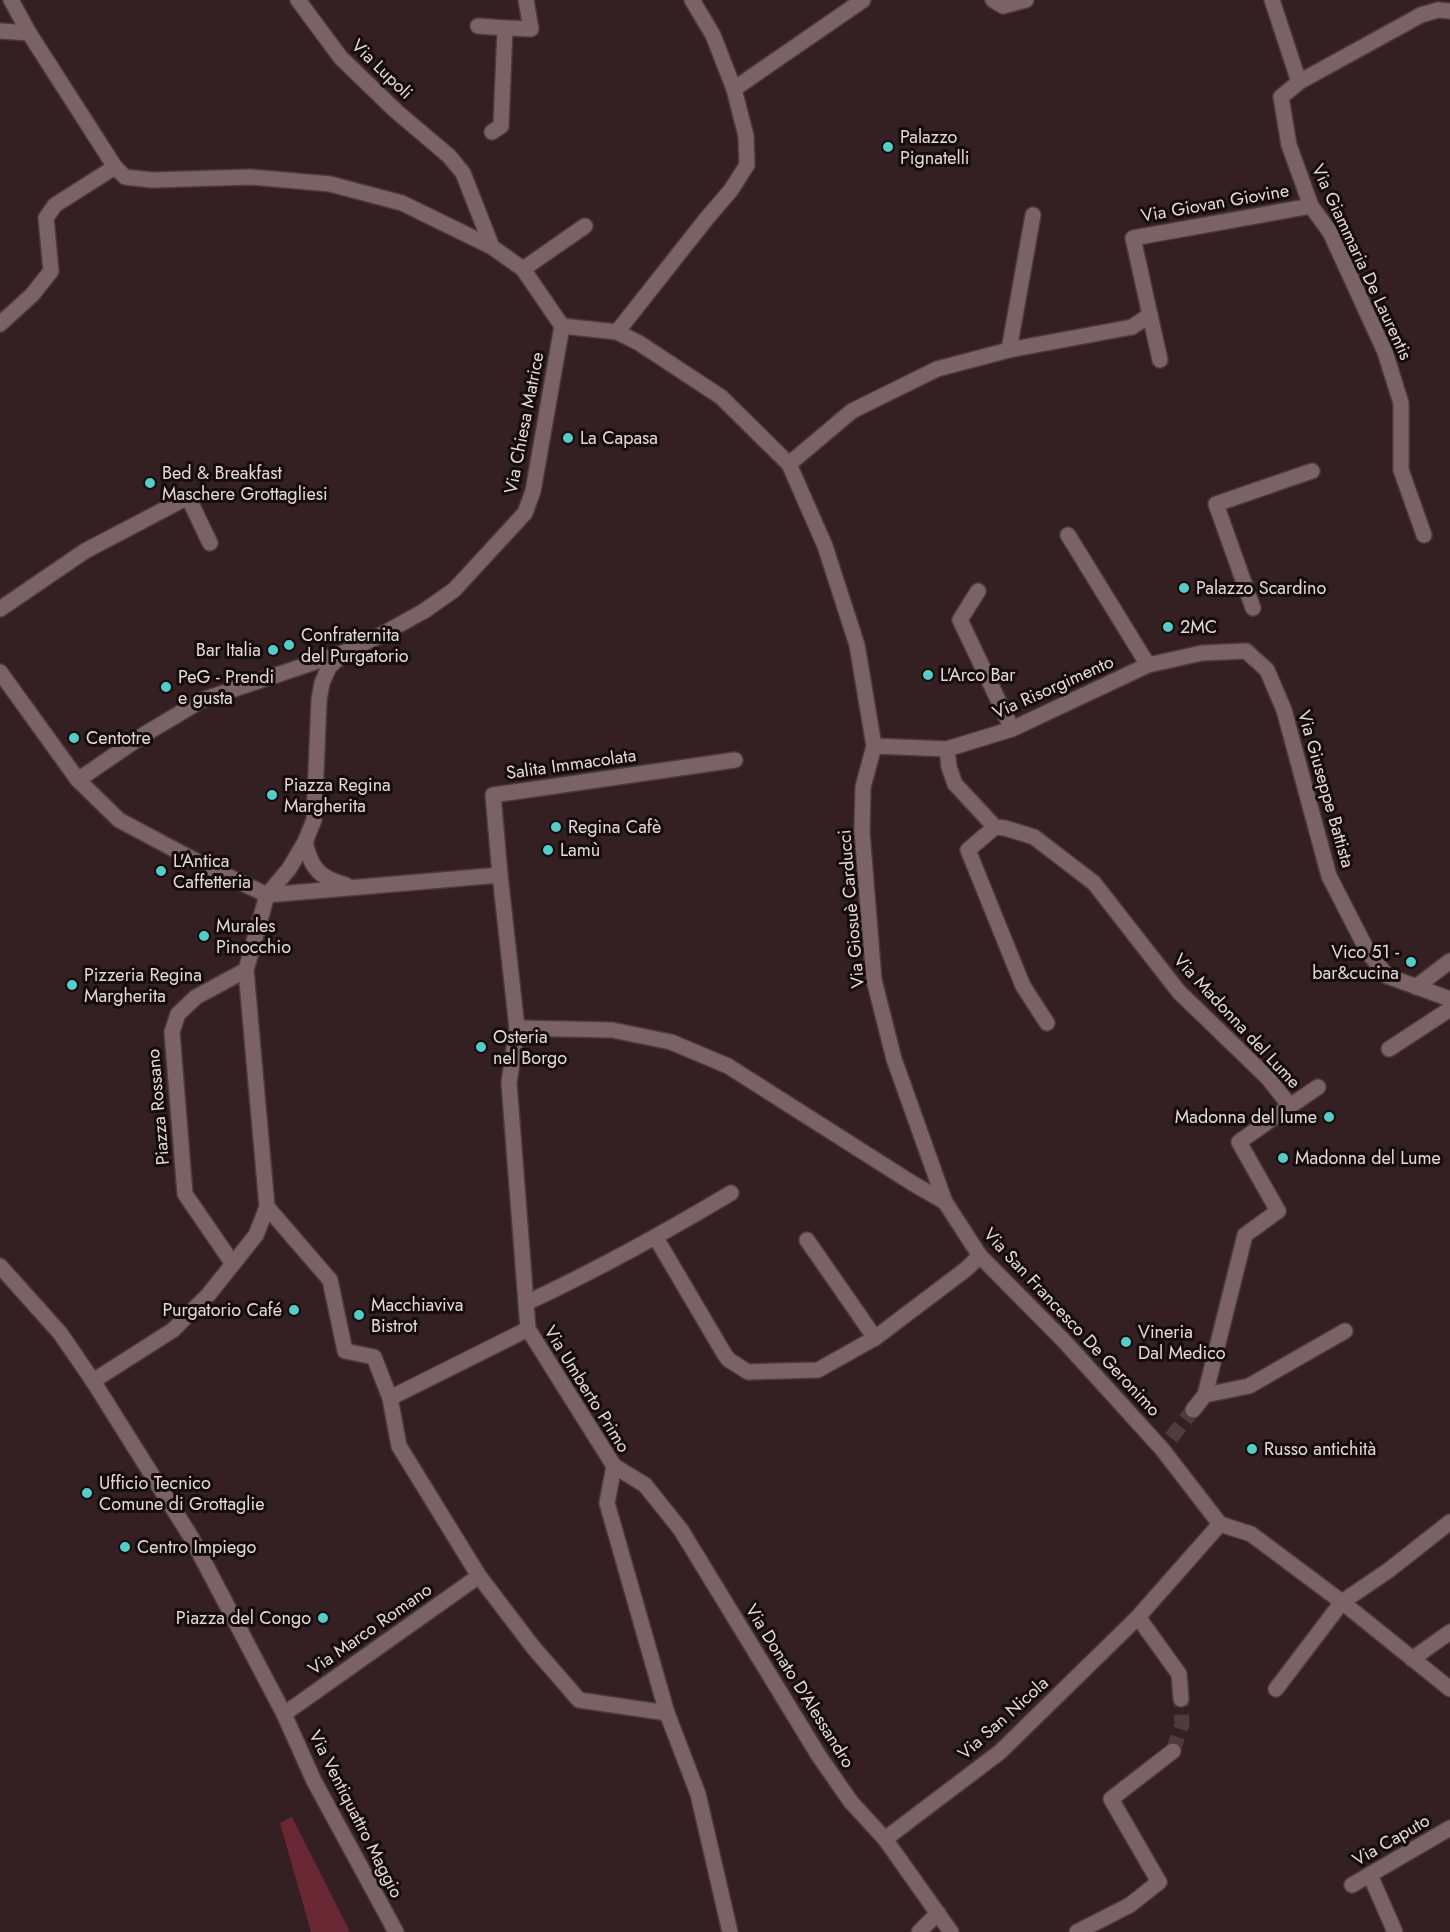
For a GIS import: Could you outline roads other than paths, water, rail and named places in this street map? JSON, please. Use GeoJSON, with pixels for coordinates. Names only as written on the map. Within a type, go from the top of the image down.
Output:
{"type":"FeatureCollection","features":[{"type":"Feature","properties":{"kind":"street"},"geometry":{"type":"LineString","coordinates":[[11,0],[29,33],[115,167],[125,177],[152,180],[251,177],[330,184],[402,203],[492,247],[523,269],[562,326],[617,332],[639,343],[721,397],[789,464],[825,546],[856,645],[874,746]]}},
{"type":"Feature","properties":{"kind":"street","name":"Via Lupoli"},"geometry":{"type":"LineString","coordinates":[[298,0],[340,58],[397,112],[453,153],[492,247]]}},
{"type":"Feature","properties":{"kind":"street"},"geometry":{"type":"LineString","coordinates":[[478,26],[531,28],[526,0]]}},
{"type":"Feature","properties":{"kind":"street"},"geometry":{"type":"LineString","coordinates":[[617,332],[707,218],[732,190],[747,165],[746,136],[734,88],[713,35],[692,0]]}},
{"type":"Feature","properties":{"kind":"street"},"geometry":{"type":"LineString","coordinates":[[734,88],[863,0]]}},
{"type":"Feature","properties":{"kind":"street"},"geometry":{"type":"LineString","coordinates":[[993,0],[1003,6],[1026,0]]}},
{"type":"Feature","properties":{"kind":"street"},"geometry":{"type":"LineString","coordinates":[[1272,0],[1299,82]]}},
{"type":"Feature","properties":{"kind":"street","name":"Via Giammaria De Laurentis"},"geometry":{"type":"LineString","coordinates":[[1424,535],[1401,470],[1401,403],[1385,351],[1330,232],[1311,206],[1289,145],[1281,97],[1299,82],[1421,15],[1438,10],[1450,11]]}},
{"type":"Feature","properties":{"kind":"street"},"geometry":{"type":"LineString","coordinates":[[492,132],[501,126],[505,28]]}},
{"type":"Feature","properties":{"kind":"street"},"geometry":{"type":"LineString","coordinates":[[0,31],[29,33]]}},
{"type":"Feature","properties":{"kind":"street"},"geometry":{"type":"LineString","coordinates":[[0,324],[32,295],[51,271],[46,218],[51,211],[56,205],[115,167]]}},
{"type":"Feature","properties":{"kind":"street","name":"Via Giovan Giovine"},"geometry":{"type":"LineString","coordinates":[[1160,360],[1133,238],[1311,206]]}},
{"type":"Feature","properties":{"kind":"street"},"geometry":{"type":"LineString","coordinates":[[1009,350],[1033,216]]}},
{"type":"Feature","properties":{"kind":"street"},"geometry":{"type":"LineString","coordinates":[[523,269],[585,225]]}},
{"type":"Feature","properties":{"kind":"street"},"geometry":{"type":"LineString","coordinates":[[789,464],[852,411],[938,369],[1009,350],[1132,327],[1150,315]]}},
{"type":"Feature","properties":{"kind":"street","name":"Via Chiesa Matrice"},"geometry":{"type":"LineString","coordinates":[[345,651],[379,636],[454,590],[525,513],[533,491],[562,326]]}},
{"type":"Feature","properties":{"kind":"street"},"geometry":{"type":"LineString","coordinates":[[1253,609],[1216,504],[1312,471]]}},
{"type":"Feature","properties":{"kind":"street"},"geometry":{"type":"LineString","coordinates":[[0,609],[85,551],[188,497],[210,543]]}},
{"type":"Feature","properties":{"kind":"street"},"geometry":{"type":"LineString","coordinates":[[1068,535],[1148,665]]}},
{"type":"Feature","properties":{"kind":"street"},"geometry":{"type":"LineString","coordinates":[[978,591],[960,620],[1012,729]]}},
{"type":"Feature","properties":{"kind":"street"},"geometry":{"type":"LineString","coordinates":[[78,780],[145,734],[202,700],[345,651]]}},
{"type":"Feature","properties":{"kind":"street"},"geometry":{"type":"LineString","coordinates":[[93,1381],[173,1330],[209,1294],[256,1235],[267,1208],[246,970],[267,895],[289,869],[305,842],[314,820],[319,700],[322,683],[329,668],[345,651]]}},
{"type":"Feature","properties":{"kind":"street","name":"Via Risorgimento"},"geometry":{"type":"LineString","coordinates":[[874,746],[947,749],[1012,729],[1148,665],[1202,653],[1246,651]]}},
{"type":"Feature","properties":{"kind":"street","name":"Via Giuseppe Battista"},"geometry":{"type":"LineString","coordinates":[[1246,651],[1267,670],[1284,710],[1326,865],[1368,952],[1387,976],[1450,999]]}},
{"type":"Feature","properties":{"kind":"street"},"geometry":{"type":"LineString","coordinates":[[0,672],[78,780],[119,820],[267,895],[500,875],[517,1029]]}},
{"type":"Feature","properties":{"kind":"street","name":"Via Giosuè Carducci"},"geometry":{"type":"LineString","coordinates":[[874,746],[863,787],[862,832],[874,980],[894,1059],[945,1202]]}},
{"type":"Feature","properties":{"kind":"street"},"geometry":{"type":"LineString","coordinates":[[947,749],[949,767],[955,784],[995,827],[969,850],[1023,986],[1047,1023]]}},
{"type":"Feature","properties":{"kind":"street","name":"Salita Immacolata"},"geometry":{"type":"LineString","coordinates":[[500,875],[493,795],[735,760]]}},
{"type":"Feature","properties":{"kind":"street","name":"Via Madonna del Lume"},"geometry":{"type":"LineString","coordinates":[[995,827],[1034,837],[1094,883],[1179,992],[1268,1078],[1290,1106]]}},
{"type":"Feature","properties":{"kind":"street"},"geometry":{"type":"LineString","coordinates":[[305,842],[309,859],[316,871],[331,881],[355,887]]}},
{"type":"Feature","properties":{"kind":"street"},"geometry":{"type":"LineString","coordinates":[[1416,987],[1450,961]]}},
{"type":"Feature","properties":{"kind":"street","name":"Piazza Rossano"},"geometry":{"type":"LineString","coordinates":[[233,1264],[185,1194],[172,1032],[178,1014],[196,997],[246,970]]}},
{"type":"Feature","properties":{"kind":"street"},"geometry":{"type":"LineString","coordinates":[[1389,1048],[1450,1009]]}},
{"type":"Feature","properties":{"kind":"street","name":"Via San Francesco De Geronimo"},"geometry":{"type":"LineString","coordinates":[[517,1029],[612,1030],[671,1042],[728,1066],[912,1184],[945,1202],[980,1256],[1167,1443],[1220,1524]]}},
{"type":"Feature","properties":{"kind":"street","name":"Via Umberto Primo"},"geometry":{"type":"LineString","coordinates":[[517,1029],[509,1083],[528,1329],[614,1466],[607,1503],[667,1713],[698,1794],[730,1932]]}},
{"type":"Feature","properties":{"kind":"street","name":"Via Madonna del Lume"},"geometry":{"type":"LineString","coordinates":[[1193,1410],[1205,1395],[1245,1235],[1278,1210],[1239,1142],[1318,1087]]}},
{"type":"Feature","properties":{"kind":"street"},"geometry":{"type":"LineString","coordinates":[[526,1303],[591,1273],[656,1238],[731,1193]]}},
{"type":"Feature","properties":{"kind":"street"},"geometry":{"type":"LineString","coordinates":[[267,1208],[330,1280],[345,1351],[374,1357],[390,1398],[399,1446],[479,1576],[533,1647],[579,1700],[667,1713]]}},
{"type":"Feature","properties":{"kind":"street"},"geometry":{"type":"LineString","coordinates":[[656,1238],[725,1355],[748,1372],[818,1370],[875,1338],[965,1270],[980,1256]]}},
{"type":"Feature","properties":{"kind":"street"},"geometry":{"type":"LineString","coordinates":[[807,1240],[875,1338]]}},
{"type":"Feature","properties":{"kind":"street","name":"Via Ventiquattro Maggio"},"geometry":{"type":"LineString","coordinates":[[0,1266],[60,1333],[93,1381],[191,1537],[284,1714],[314,1781],[396,1932]]}},
{"type":"Feature","properties":{"kind":"street"},"geometry":{"type":"LineString","coordinates":[[390,1398],[528,1329]]}},
{"type":"Feature","properties":{"kind":"street"},"geometry":{"type":"LineString","coordinates":[[1205,1395],[1249,1386],[1345,1331]]}},
{"type":"Feature","properties":{"kind":"street","name":"Via Donato D'Alessandro"},"geometry":{"type":"LineString","coordinates":[[614,1466],[645,1485],[681,1530],[819,1756],[851,1802],[885,1839],[951,1932]]}},
{"type":"Feature","properties":{"kind":"street"},"geometry":{"type":"LineString","coordinates":[[1275,1689],[1342,1602],[1389,1570],[1450,1522]]}},
{"type":"Feature","properties":{"kind":"street"},"geometry":{"type":"LineString","coordinates":[[1220,1524],[1251,1534],[1342,1602],[1450,1689]]}},
{"type":"Feature","properties":{"kind":"street","name":"Via San Nicola"},"geometry":{"type":"LineString","coordinates":[[885,1839],[1000,1752],[1138,1617],[1220,1524]]}},
{"type":"Feature","properties":{"kind":"street","name":"Via Marco Romano"},"geometry":{"type":"LineString","coordinates":[[284,1714],[479,1576]]}},
{"type":"Feature","properties":{"kind":"street"},"geometry":{"type":"LineString","coordinates":[[1138,1617],[1179,1674],[1181,1699]]}},
{"type":"Feature","properties":{"kind":"street"},"geometry":{"type":"LineString","coordinates":[[1412,1659],[1450,1632]]}},
{"type":"Feature","properties":{"kind":"street"},"geometry":{"type":"LineString","coordinates":[[1077,1932],[1130,1905],[1160,1882],[1111,1799],[1173,1751]]}},
{"type":"Feature","properties":{"kind":"street","name":"Via Caputo"},"geometry":{"type":"LineString","coordinates":[[1352,1885],[1450,1828]]}},
{"type":"Feature","properties":{"kind":"street"},"geometry":{"type":"LineString","coordinates":[[1370,1875],[1395,1932]]}},
{"type":"Feature","properties":{"kind":"street"},"geometry":{"type":"LineString","coordinates":[[919,1932],[938,1913]]}},
{"type":"Feature","properties":{"kind":"tunnel"},"geometry":{"type":"LineString","coordinates":[[1171,1438],[1193,1410]]}},
{"type":"Feature","properties":{"kind":"tunnel"},"geometry":{"type":"LineString","coordinates":[[1173,1751],[1182,1724],[1181,1699]]}},
{"type":"Feature","properties":{"kind":"place","name":"Palazzo Pignatelli"},"geometry":{"type":"Point","coordinates":[888,147]}},
{"type":"Feature","properties":{"kind":"place","name":"La Capasa"},"geometry":{"type":"Point","coordinates":[568,438]}},
{"type":"Feature","properties":{"kind":"place","name":"Bed & Breakfast Maschere Grottagliesi"},"geometry":{"type":"Point","coordinates":[150,483]}},
{"type":"Feature","properties":{"kind":"place","name":"Palazzo Scardino"},"geometry":{"type":"Point","coordinates":[1184,588]}},
{"type":"Feature","properties":{"kind":"place","name":"2MC"},"geometry":{"type":"Point","coordinates":[1168,627]}},
{"type":"Feature","properties":{"kind":"place","name":"Confraternita del Purgatorio"},"geometry":{"type":"Point","coordinates":[289,645]}},
{"type":"Feature","properties":{"kind":"place","name":"Bar Italia"},"geometry":{"type":"Point","coordinates":[273,650]}},
{"type":"Feature","properties":{"kind":"place","name":"L'Arco Bar"},"geometry":{"type":"Point","coordinates":[928,675]}},
{"type":"Feature","properties":{"kind":"place","name":"PeG - Prendi e gusta"},"geometry":{"type":"Point","coordinates":[166,687]}},
{"type":"Feature","properties":{"kind":"place","name":"Centotre"},"geometry":{"type":"Point","coordinates":[74,738]}},
{"type":"Feature","properties":{"kind":"place","name":"Piazza Regina Margherita"},"geometry":{"type":"Point","coordinates":[272,795]}},
{"type":"Feature","properties":{"kind":"place","name":"Regina Cafè"},"geometry":{"type":"Point","coordinates":[556,827]}},
{"type":"Feature","properties":{"kind":"place","name":"Lamù"},"geometry":{"type":"Point","coordinates":[548,850]}},
{"type":"Feature","properties":{"kind":"place","name":"L'Antica Caffetteria"},"geometry":{"type":"Point","coordinates":[161,871]}},
{"type":"Feature","properties":{"kind":"place","name":"Murales Pinocchio"},"geometry":{"type":"Point","coordinates":[204,936]}},
{"type":"Feature","properties":{"kind":"place","name":"Vico 51 - bar&cucina"},"geometry":{"type":"Point","coordinates":[1411,962]}},
{"type":"Feature","properties":{"kind":"place","name":"Pizzeria Regina Margherita"},"geometry":{"type":"Point","coordinates":[72,985]}},
{"type":"Feature","properties":{"kind":"place","name":"Osteria nel Borgo"},"geometry":{"type":"Point","coordinates":[481,1047]}},
{"type":"Feature","properties":{"kind":"place","name":"Madonna del lume"},"geometry":{"type":"Point","coordinates":[1329,1117]}},
{"type":"Feature","properties":{"kind":"place","name":"Madonna del Lume"},"geometry":{"type":"Point","coordinates":[1283,1158]}},
{"type":"Feature","properties":{"kind":"place","name":"Purgatorio Café"},"geometry":{"type":"Point","coordinates":[294,1310]}},
{"type":"Feature","properties":{"kind":"place","name":"Macchiaviva Bistrot"},"geometry":{"type":"Point","coordinates":[359,1315]}},
{"type":"Feature","properties":{"kind":"place","name":"Vineria Dal Medico"},"geometry":{"type":"Point","coordinates":[1126,1342]}},
{"type":"Feature","properties":{"kind":"place","name":"Russo antichità"},"geometry":{"type":"Point","coordinates":[1252,1449]}},
{"type":"Feature","properties":{"kind":"place","name":"Ufficio Tecnico Comune di Grottaglie"},"geometry":{"type":"Point","coordinates":[87,1493]}},
{"type":"Feature","properties":{"kind":"place","name":"Centro Impiego"},"geometry":{"type":"Point","coordinates":[125,1547]}},
{"type":"Feature","properties":{"kind":"place","name":"Piazza del Congo"},"geometry":{"type":"Point","coordinates":[323,1618]}}]}
